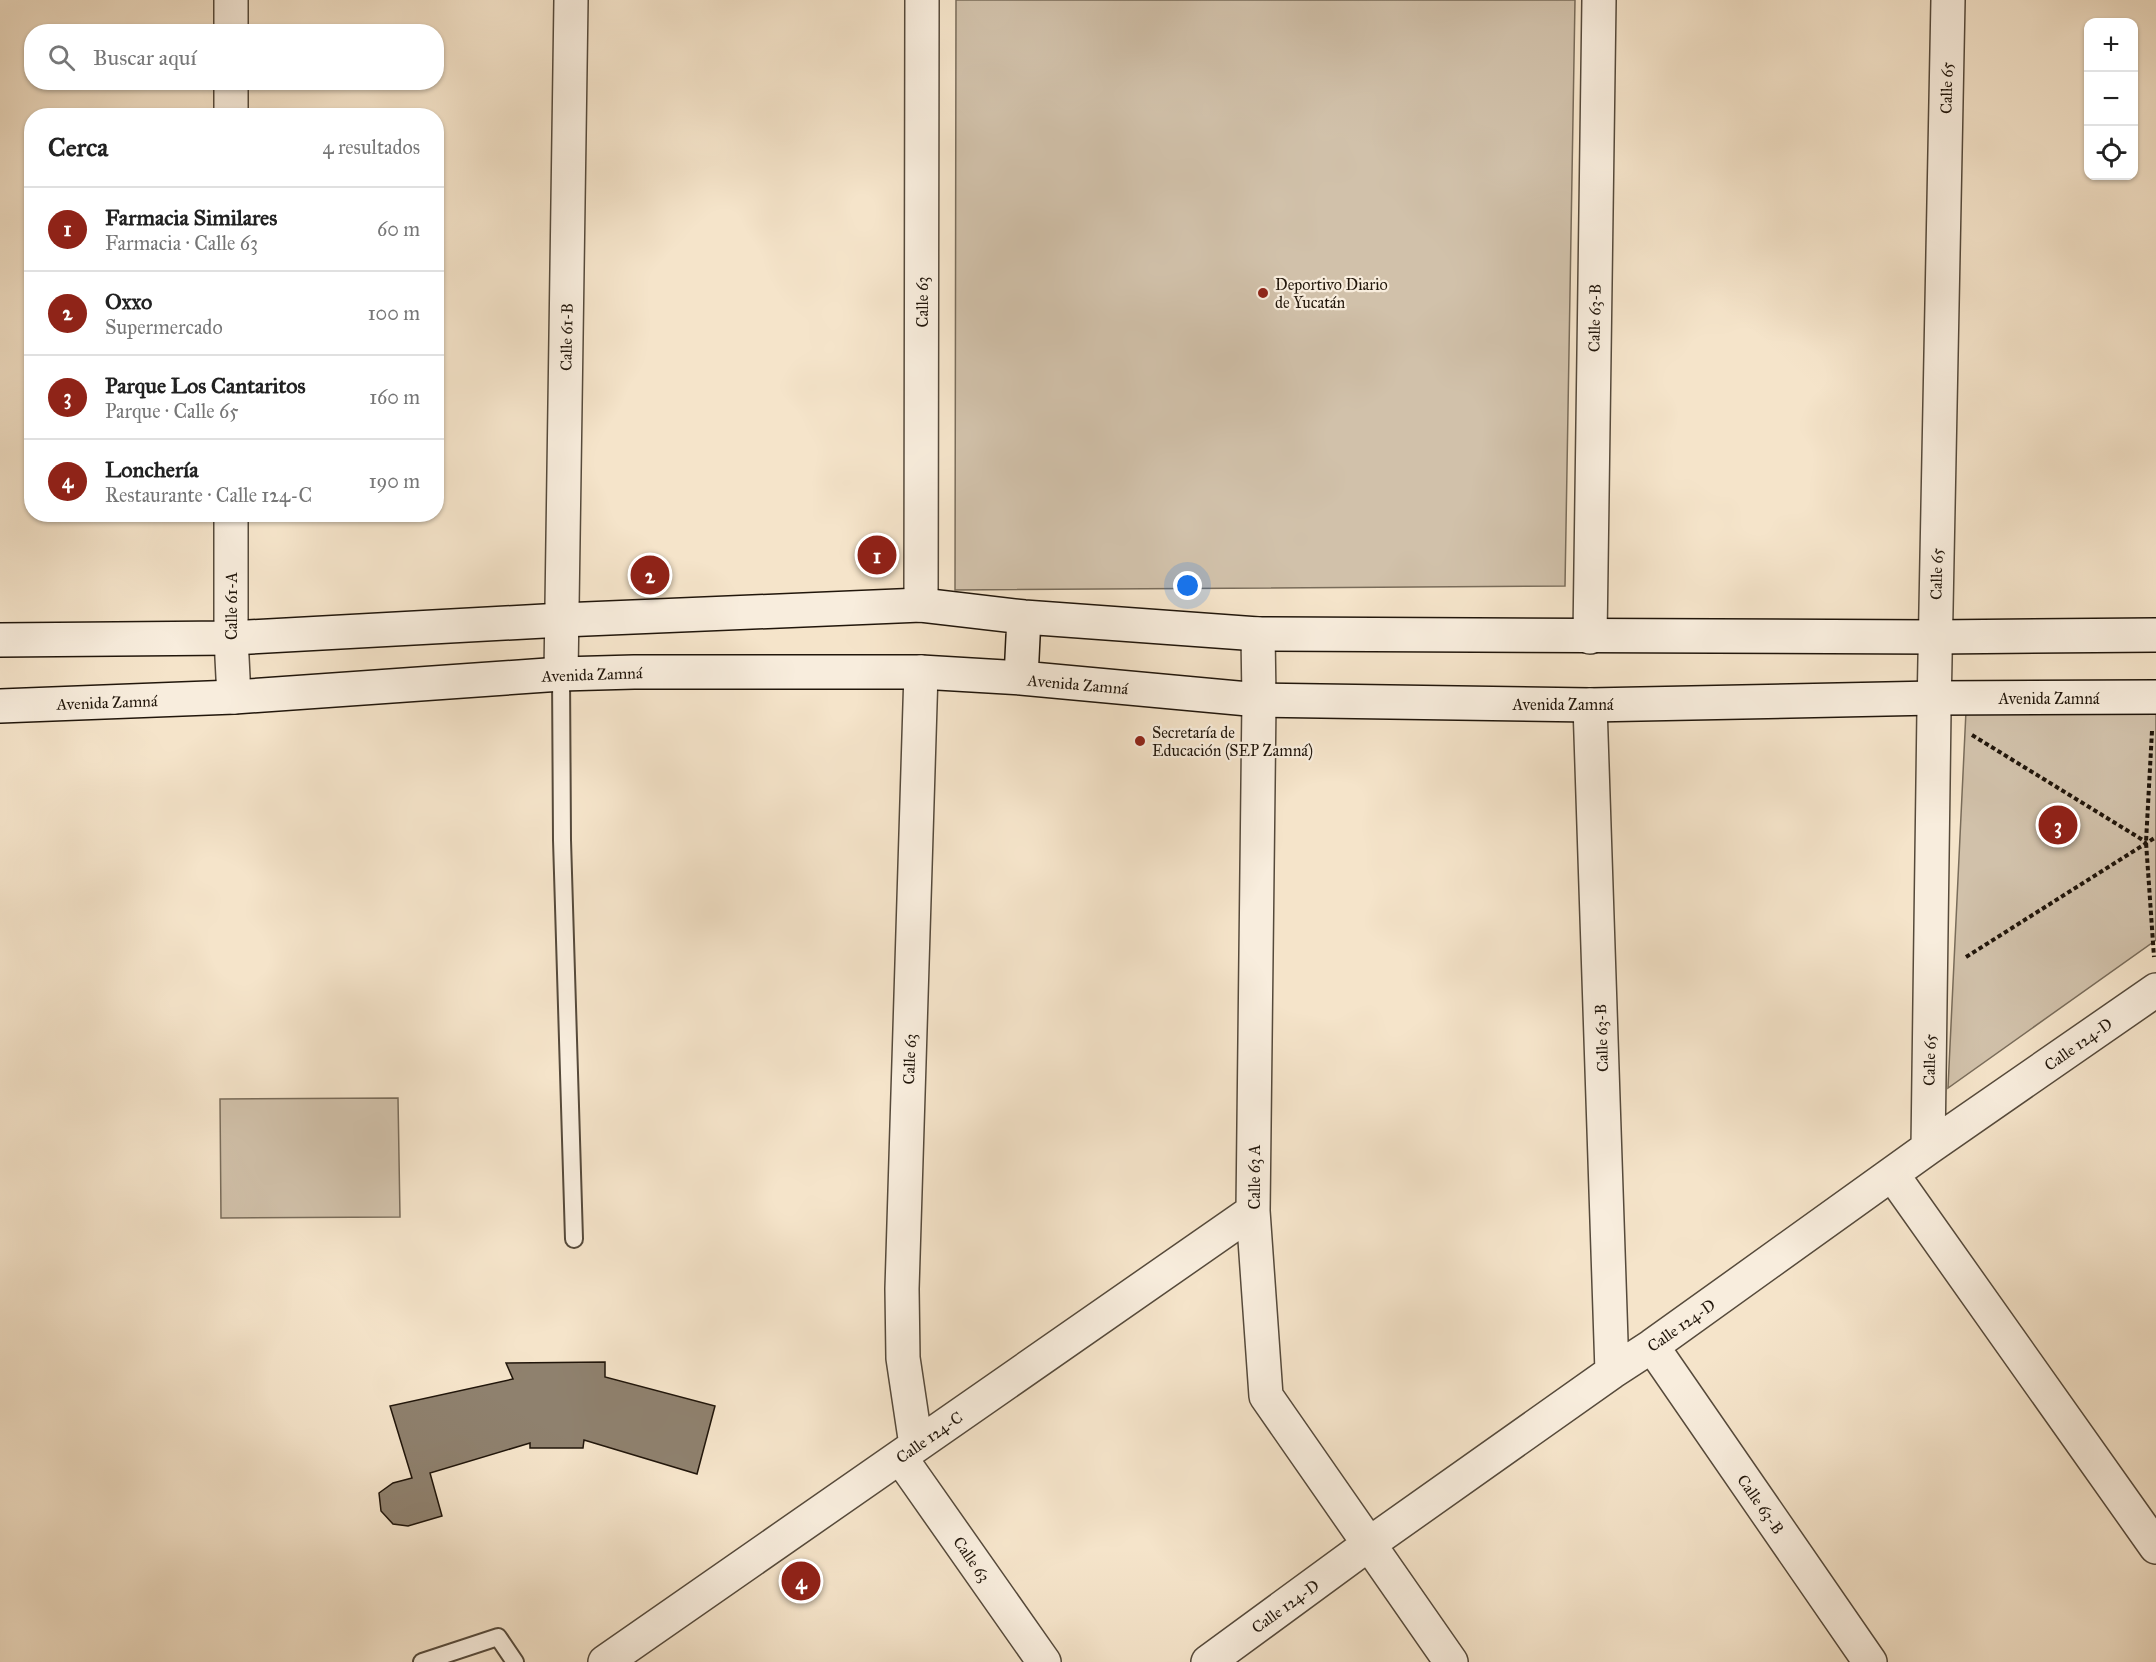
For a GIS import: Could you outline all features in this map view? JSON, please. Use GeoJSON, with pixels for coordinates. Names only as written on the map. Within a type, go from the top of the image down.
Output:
{"type":"FeatureCollection","features":[{"type":"Feature","properties":{"kind":"street"},"geometry":{"type":"LineString","coordinates":[[231,0],[231,24]]}},
{"type":"Feature","properties":{"kind":"street","name":"Calle 61-B"},"geometry":{"type":"LineString","coordinates":[[561,674],[571,0]]}},
{"type":"Feature","properties":{"kind":"street","name":"Calle 63"},"geometry":{"type":"LineString","coordinates":[[921,605],[922,0]]}},
{"type":"Feature","properties":{"kind":"street","name":"Calle 63-B"},"geometry":{"type":"LineString","coordinates":[[1590,637],[1599,0]]}},
{"type":"Feature","properties":{"kind":"street","name":"Calle 65"},"geometry":{"type":"LineString","coordinates":[[1928,1148],[1935,637],[1948,0]]}},
{"type":"Feature","properties":{"kind":"street"},"geometry":{"type":"LineString","coordinates":[[231,90],[231,108]]}},
{"type":"Feature","properties":{"kind":"street","name":"Calle 61-A"},"geometry":{"type":"LineString","coordinates":[[231,522],[231,638],[234,697]]}},
{"type":"Feature","properties":{"kind":"street"},"geometry":{"type":"LineString","coordinates":[[0,640],[231,638],[921,605],[1024,617],[1258,634],[1590,637],[2156,635]]}},
{"type":"Feature","properties":{"kind":"street"},"geometry":{"type":"LineString","coordinates":[[1021,678],[1024,617]]}},
{"type":"Feature","properties":{"kind":"street","name":"Calle 63 A"},"geometry":{"type":"LineString","coordinates":[[1258,634],[1253,1211],[1266,1396],[1451,1662]]}},
{"type":"Feature","properties":{"kind":"street","name":"Avenida Zamná"},"geometry":{"type":"LineString","coordinates":[[0,706],[234,697],[561,674],[634,672],[921,672],[1021,678],[1259,700],[1590,705],[1934,704],[2155,697]]}},
{"type":"Feature","properties":{"kind":"street","name":"Calle 63"},"geometry":{"type":"LineString","coordinates":[[921,672],[902,1288],[908,1451],[1044,1662]]}},
{"type":"Feature","properties":{"kind":"street","name":"Calle 63-B"},"geometry":{"type":"LineString","coordinates":[[1590,705],[1612,1372]]}},
{"type":"Feature","properties":{"kind":"street","name":"Calle 124-D"},"geometry":{"type":"LineString","coordinates":[[1208,1662],[1369,1544],[1652,1346],[1928,1148],[2156,991]]}},
{"type":"Feature","properties":{"kind":"street"},"geometry":{"type":"LineString","coordinates":[[1892,1174],[2156,1547]]}},
{"type":"Feature","properties":{"kind":"street","name":"Calle 124-C"},"geometry":{"type":"LineString","coordinates":[[605,1662],[1253,1211]]}},
{"type":"Feature","properties":{"kind":"street","name":"Calle 63-B"},"geometry":{"type":"LineString","coordinates":[[1652,1346],[1870,1662]]}},
{"type":"Feature","properties":{"kind":"lane"},"geometry":{"type":"LineString","coordinates":[[561,674],[562,840],[574,1239]]}},
{"type":"Feature","properties":{"kind":"lane"},"geometry":{"type":"LineString","coordinates":[[422,1662],[498,1637],[515,1662]]}},
{"type":"Feature","properties":{"kind":"path"},"geometry":{"type":"LineString","coordinates":[[2155,697],[2146,842],[2156,991]]}},
{"type":"Feature","properties":{"kind":"path"},"geometry":{"type":"LineString","coordinates":[[1934,704],[2146,842]]}},
{"type":"Feature","properties":{"kind":"path"},"geometry":{"type":"LineString","coordinates":[[1930,980],[2156,837]]}},
{"type":"Feature","properties":{"kind":"shaded area","name":"Deportivo Diario de Yucatán"},"geometry":{"type":"Polygon","coordinates":[[[956,0],[1575,0],[1565,586],[955,590],[956,0]]]}},
{"type":"Feature","properties":{"kind":"shaded area"},"geometry":{"type":"Polygon","coordinates":[[[2156,705],[2156,940],[1948,1088],[1966,711],[2156,705]]]}},
{"type":"Feature","properties":{"kind":"shaded area"},"geometry":{"type":"Polygon","coordinates":[[[398,1098],[400,1217],[221,1218],[220,1099],[398,1098]]]}},
{"type":"Feature","properties":{"kind":"building"},"geometry":{"type":"Polygon","coordinates":[[[605,1362],[605,1377],[715,1406],[697,1474],[584,1440],[583,1448],[530,1448],[530,1443],[430,1473],[442,1516],[408,1526],[393,1524],[381,1511],[379,1493],[393,1483],[412,1478],[390,1406],[513,1379],[506,1363],[605,1362]]]}},
{"type":"Feature","properties":{"kind":"place","name":"Deportivo Diario de Yucatán"},"geometry":{"type":"Point","coordinates":[1263,293]}},
{"type":"Feature","properties":{"kind":"place","name":"Farmacia Similares"},"geometry":{"type":"Point","coordinates":[877,555]}},
{"type":"Feature","properties":{"kind":"place","name":"Oxxo"},"geometry":{"type":"Point","coordinates":[650,575]}},
{"type":"Feature","properties":{"kind":"place","name":"Secretaría de Educación (SEP Zamná)"},"geometry":{"type":"Point","coordinates":[1140,741]}},
{"type":"Feature","properties":{"kind":"place","name":"Parque Los Cantaritos"},"geometry":{"type":"Point","coordinates":[2058,825]}},
{"type":"Feature","properties":{"kind":"place","name":"Lonchería"},"geometry":{"type":"Point","coordinates":[801,1581]}}]}
